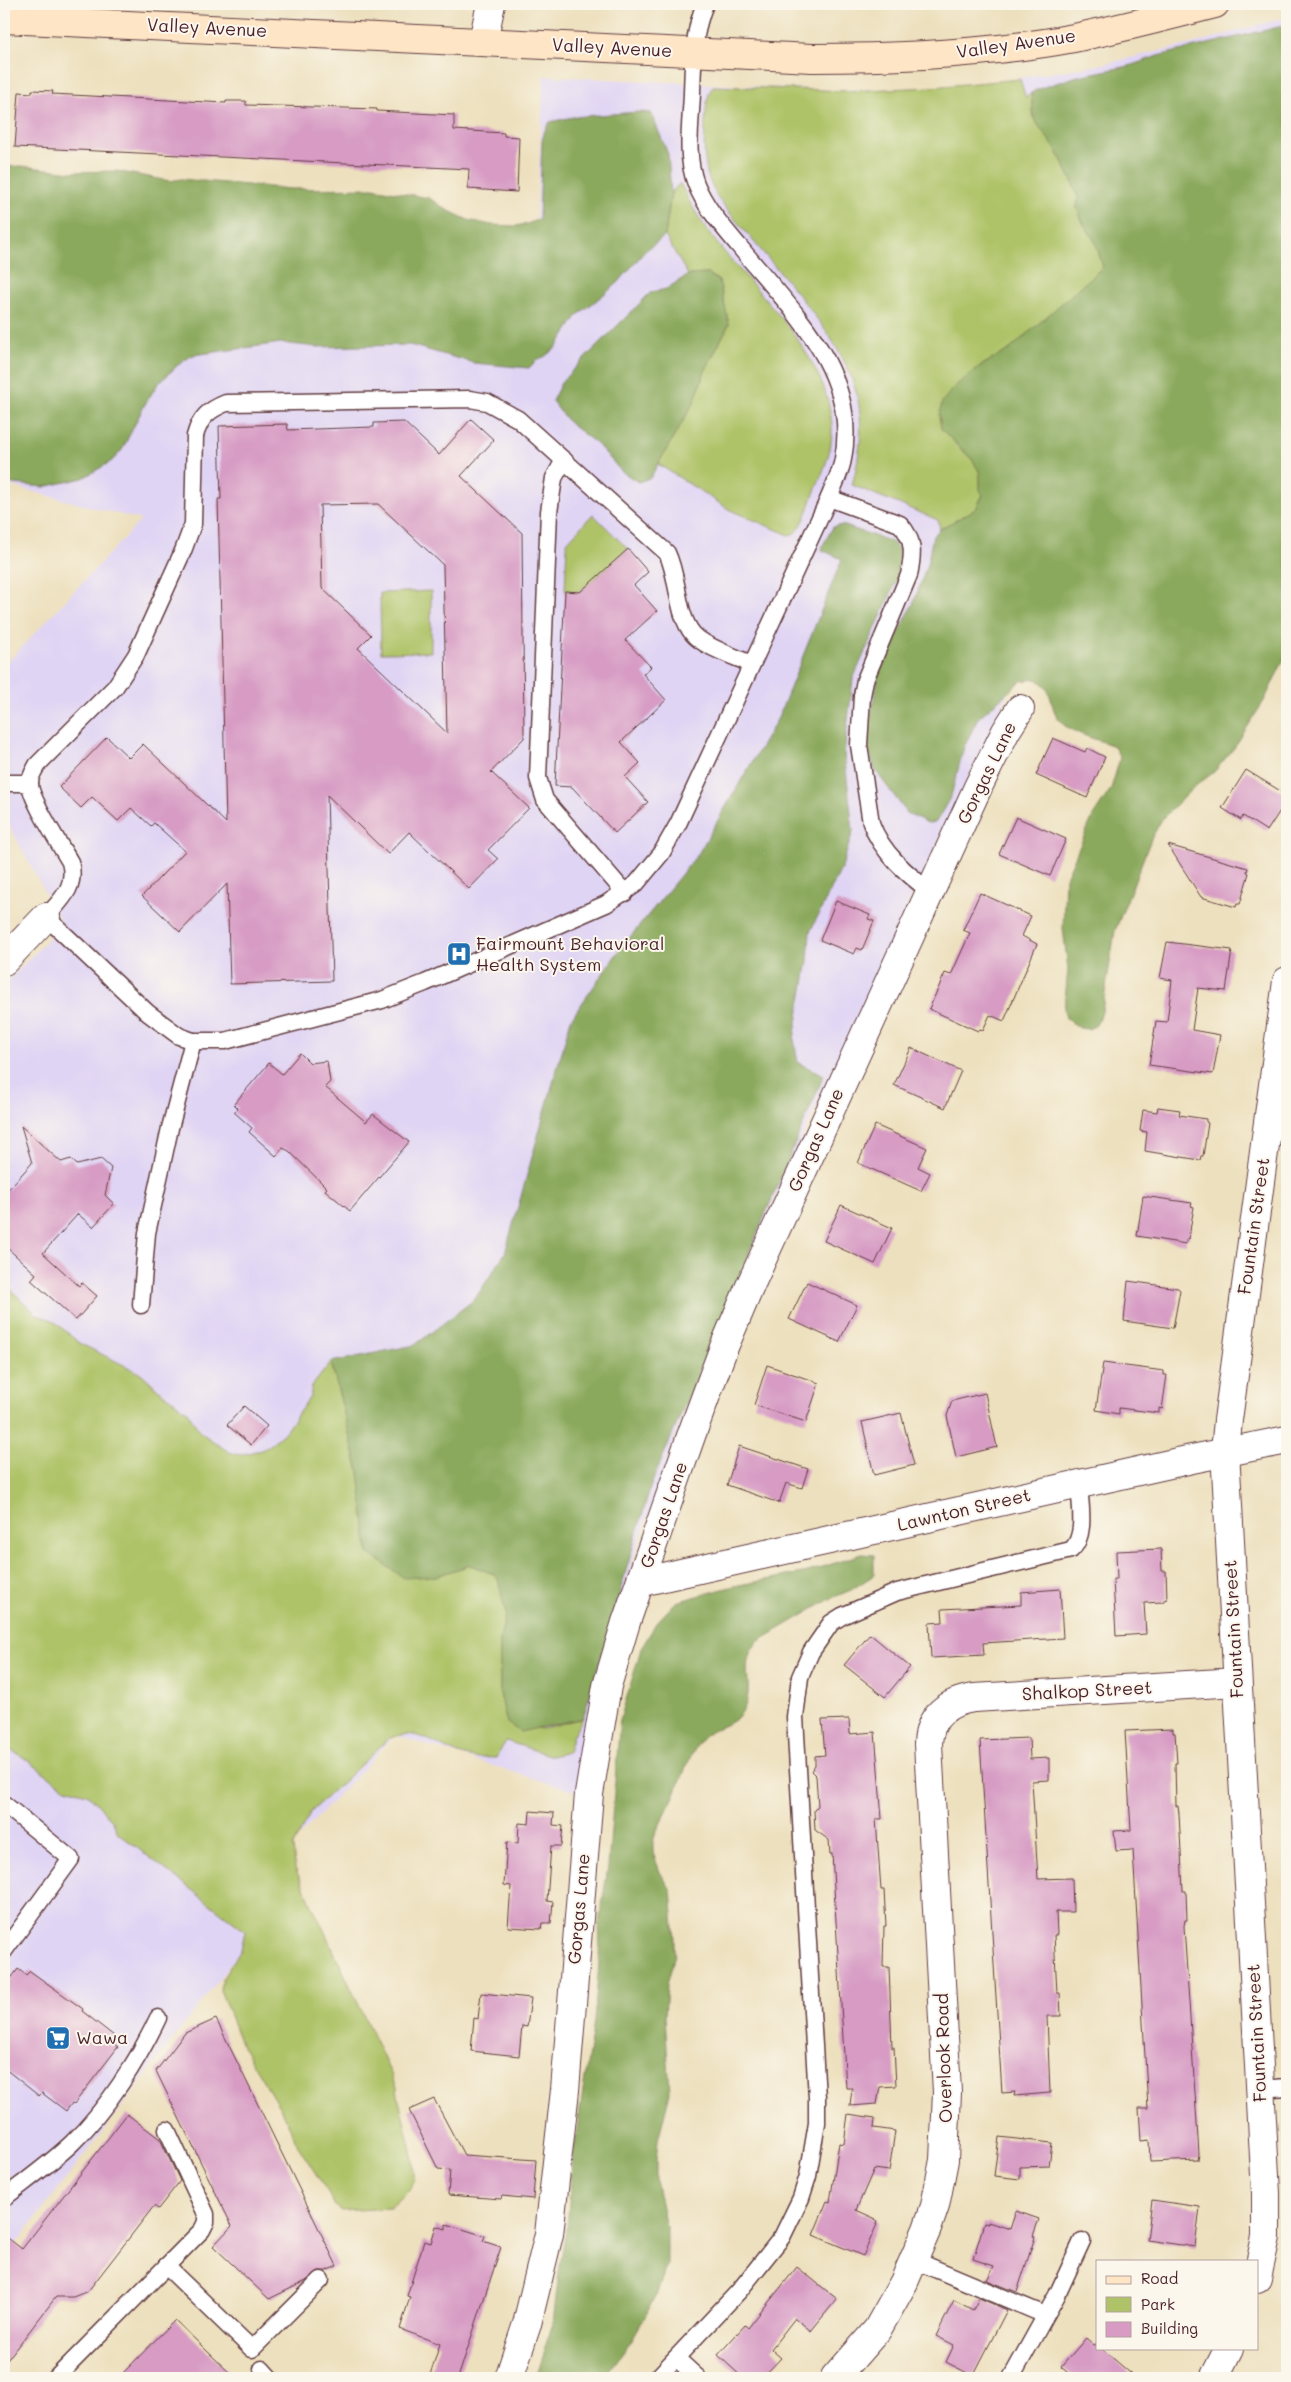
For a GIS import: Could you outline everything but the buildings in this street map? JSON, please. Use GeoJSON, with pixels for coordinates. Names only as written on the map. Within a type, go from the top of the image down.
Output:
{"type":"FeatureCollection","features":[{"type":"Feature","properties":{"kind":"street"},"geometry":{"type":"LineString","coordinates":[[483,41],[491,4]]}},
{"type":"Feature","properties":{"kind":"street","name":"Valley Avenue"},"geometry":{"type":"LineString","coordinates":[[4,19],[694,52],[864,58],[963,52],[1074,38],[1215,4]]}},
{"type":"Feature","properties":{"kind":"street","name":"Gorgas Lane"},"geometry":{"type":"LineString","coordinates":[[509,2378],[527,2324],[549,2234],[565,2090],[590,1794],[597,1737],[614,1658],[724,1347],[868,1026],[932,893],[978,787],[1006,731],[1020,709]]}},
{"type":"Feature","properties":{"kind":"street"},"geometry":{"type":"LineString","coordinates":[[4,962],[46,917]]}},
{"type":"Feature","properties":{"kind":"street","name":"Fountain Street"},"geometry":{"type":"LineString","coordinates":[[1258,2276],[1276,2238],[1266,2193],[1225,1451],[1287,981]]}},
{"type":"Feature","properties":{"kind":"street","name":"Lawnton Street"},"geometry":{"type":"LineString","coordinates":[[641,1582],[1225,1451],[1287,1440]]}},
{"type":"Feature","properties":{"kind":"street","name":"Shalkop Street"},"geometry":{"type":"LineString","coordinates":[[940,1712],[949,1704],[974,1698],[1237,1682]]}},
{"type":"Feature","properties":{"kind":"street","name":"Overlook Road"},"geometry":{"type":"LineString","coordinates":[[835,2378],[877,2330],[891,2307],[914,2260],[934,2206],[944,2160],[948,2092],[928,1744],[932,1722],[940,1712]]}},
{"type":"Feature","properties":{"kind":"street"},"geometry":{"type":"LineString","coordinates":[[1214,2378],[1228,2350]]}},
{"type":"Feature","properties":{"kind":"lane"},"geometry":{"type":"LineString","coordinates":[[705,4],[700,14],[694,52],[690,154],[695,183],[713,214],[818,344],[835,376],[842,395],[845,416],[843,460],[829,498],[678,824],[661,854],[625,893],[606,904],[540,934],[382,1000],[225,1042],[193,1041],[179,1036],[148,1013],[46,917],[69,889],[72,871],[70,862],[33,796],[30,783],[37,765],[115,687],[136,655],[193,524],[195,436],[198,424],[204,415],[215,407],[226,403],[470,399],[487,402],[503,409],[518,419],[667,553],[672,564],[686,623],[694,635],[703,642],[752,664]]}},
{"type":"Feature","properties":{"kind":"lane"},"geometry":{"type":"LineString","coordinates":[[564,460],[554,478],[549,512],[538,778],[540,790],[549,805],[625,893]]}},
{"type":"Feature","properties":{"kind":"lane"},"geometry":{"type":"LineString","coordinates":[[829,498],[900,524],[908,533],[911,542],[913,556],[909,575],[865,680],[859,716],[859,745],[869,814],[875,833],[908,876],[932,893]]}},
{"type":"Feature","properties":{"kind":"lane"},"geometry":{"type":"LineString","coordinates":[[4,784],[30,783]]}},
{"type":"Feature","properties":{"kind":"lane"},"geometry":{"type":"LineString","coordinates":[[141,1305],[147,1233],[193,1041]]}},
{"type":"Feature","properties":{"kind":"lane"},"geometry":{"type":"LineString","coordinates":[[657,2378],[739,2291],[782,2237],[801,2198],[814,2149],[817,2098],[795,1717],[800,1677],[811,1652],[831,1623],[868,1603],[896,1592],[1071,1550],[1077,1545],[1081,1535],[1079,1484]]}},
{"type":"Feature","properties":{"kind":"lane"},"geometry":{"type":"LineString","coordinates":[[4,1804],[71,1859],[4,1950]]}},
{"type":"Feature","properties":{"kind":"lane"},"geometry":{"type":"LineString","coordinates":[[4,2198],[55,2158],[73,2142],[93,2119],[140,2055],[158,2018]]}},
{"type":"Feature","properties":{"kind":"lane"},"geometry":{"type":"LineString","coordinates":[[1260,2089],[1287,2087]]}},
{"type":"Feature","properties":{"kind":"lane"},"geometry":{"type":"LineString","coordinates":[[56,2378],[202,2230],[206,2222],[206,2214],[167,2130]]}},
{"type":"Feature","properties":{"kind":"lane"},"geometry":{"type":"LineString","coordinates":[[1011,2378],[1082,2242]]}},
{"type":"Feature","properties":{"kind":"lane"},"geometry":{"type":"LineString","coordinates":[[914,2260],[1045,2315]]}},
{"type":"Feature","properties":{"kind":"lane"},"geometry":{"type":"LineString","coordinates":[[166,2266],[252,2349],[321,2280]]}},
{"type":"Feature","properties":{"kind":"lane"},"geometry":{"type":"LineString","coordinates":[[676,2358],[698,2378]]}},
{"type":"Feature","properties":{"kind":"shaded area","name":"Fairmount Behavioral Health System"},"geometry":{"type":"Polygon","coordinates":[[[1287,17],[1287,399],[998,688],[1008,693],[910,901],[704,1354],[630,1569],[577,1792],[395,1735],[272,1865],[286,1892],[16,2244],[4,2235],[4,985],[62,924],[4,816],[4,666],[141,520],[4,484],[4,285],[535,238],[544,76],[832,90],[923,88],[1007,80],[1104,64],[1195,43],[1287,17]]]}},
{"type":"Feature","properties":{"kind":"green space"},"geometry":{"type":"Polygon","coordinates":[[[1287,25],[1287,653],[1264,701],[1234,748],[1214,772],[1194,787],[1162,819],[1151,839],[1115,931],[1102,1012],[1095,1026],[1088,1029],[1080,1028],[1066,1018],[1064,1010],[1068,969],[1063,928],[1065,880],[1093,816],[1111,789],[1120,758],[1114,746],[1078,733],[1065,726],[1057,717],[1050,695],[1043,684],[1037,679],[1021,681],[978,718],[964,747],[951,796],[936,822],[928,823],[907,813],[875,770],[868,749],[869,725],[879,671],[914,602],[927,565],[933,536],[940,529],[976,509],[983,495],[980,490],[980,473],[972,459],[941,429],[939,416],[942,402],[953,388],[977,368],[1009,350],[1103,267],[1095,241],[1083,223],[1077,208],[1078,198],[1073,183],[1057,151],[1034,119],[1031,93],[1078,76],[1129,66],[1158,56],[1287,25]]]}},
{"type":"Feature","properties":{"kind":"green space"},"geometry":{"type":"Polygon","coordinates":[[[1020,79],[1026,98],[1031,93],[1034,119],[1057,151],[1073,183],[1078,198],[1077,208],[1083,223],[1095,241],[1103,267],[1009,350],[977,368],[955,444],[977,466],[983,494],[976,509],[940,529],[938,520],[852,485],[858,460],[861,422],[854,385],[846,366],[822,325],[726,208],[713,189],[706,168],[704,153],[707,104],[713,86],[847,91],[932,87],[1020,79]]]}},
{"type":"Feature","properties":{"kind":"green space"},"geometry":{"type":"Polygon","coordinates":[[[639,112],[651,113],[668,154],[671,193],[665,236],[645,251],[618,283],[578,315],[556,348],[537,360],[529,368],[474,363],[410,345],[316,347],[281,343],[193,355],[180,363],[157,385],[122,450],[112,461],[83,478],[44,487],[4,483],[4,167],[21,166],[72,172],[116,171],[170,181],[181,179],[291,189],[373,188],[429,198],[447,210],[468,220],[491,225],[515,226],[539,219],[542,141],[545,130],[550,122],[573,117],[639,112]]]}},
{"type":"Feature","properties":{"kind":"green space"},"geometry":{"type":"Polygon","coordinates":[[[680,183],[695,211],[713,238],[787,325],[804,349],[818,374],[828,400],[832,427],[829,454],[804,519],[798,530],[789,535],[730,510],[658,464],[694,402],[705,371],[729,324],[719,281],[708,274],[688,275],[665,236],[671,193],[680,183]]]}},
{"type":"Feature","properties":{"kind":"green space"},"geometry":{"type":"Polygon","coordinates":[[[708,274],[719,281],[729,324],[705,371],[694,402],[650,478],[638,482],[621,471],[597,444],[569,423],[552,401],[562,381],[650,293],[666,289],[688,275],[708,274]]]}},
{"type":"Feature","properties":{"kind":"green space"},"geometry":{"type":"Polygon","coordinates":[[[593,514],[628,549],[580,592],[565,591],[567,542],[593,514]]]}},
{"type":"Feature","properties":{"kind":"green space"},"geometry":{"type":"Polygon","coordinates":[[[842,525],[892,542],[898,549],[899,560],[897,580],[853,679],[844,753],[853,831],[842,867],[810,932],[808,961],[794,1039],[798,1063],[824,1075],[651,1485],[583,1718],[520,1732],[507,1723],[500,1694],[500,1640],[506,1614],[498,1579],[494,1574],[470,1565],[436,1576],[404,1578],[368,1553],[359,1472],[331,1362],[415,1345],[475,1299],[505,1253],[571,1019],[618,952],[698,854],[778,718],[842,559],[822,550],[823,545],[833,527],[842,525]]]}},
{"type":"Feature","properties":{"kind":"green space"},"geometry":{"type":"Polygon","coordinates":[[[431,591],[431,652],[381,653],[380,593],[431,591]]]}},
{"type":"Feature","properties":{"kind":"green space"},"geometry":{"type":"Polygon","coordinates":[[[4,1283],[37,1315],[53,1320],[79,1343],[142,1374],[159,1390],[187,1411],[200,1432],[229,1452],[240,1455],[264,1449],[284,1433],[310,1397],[312,1386],[331,1362],[359,1472],[368,1553],[436,1576],[470,1565],[494,1574],[498,1579],[506,1614],[500,1640],[500,1694],[507,1723],[541,1729],[583,1718],[572,1737],[568,1752],[552,1756],[506,1741],[496,1758],[479,1758],[458,1754],[420,1737],[400,1735],[388,1739],[310,1813],[293,1846],[295,1868],[397,2087],[414,2167],[414,2178],[410,2189],[390,2208],[341,2211],[333,2205],[329,2194],[298,2146],[284,2115],[242,2046],[220,1990],[222,1979],[241,1950],[245,1931],[118,1833],[112,1820],[89,1795],[64,1787],[20,1755],[4,1747],[4,1283]]]}},
{"type":"Feature","properties":{"kind":"green space"},"geometry":{"type":"Polygon","coordinates":[[[862,1554],[874,1555],[874,1575],[851,1590],[832,1598],[759,1641],[752,1650],[748,1658],[747,1667],[748,1694],[742,1712],[738,1717],[711,1732],[697,1745],[656,1832],[653,1842],[653,1853],[660,1872],[671,1890],[675,1940],[675,1954],[667,1984],[665,2017],[670,2092],[658,2140],[656,2160],[656,2180],[667,2231],[667,2264],[655,2299],[631,2341],[603,2378],[535,2378],[553,2323],[567,2226],[574,2148],[594,2021],[600,1952],[599,1923],[608,1867],[620,1720],[641,1649],[656,1623],[676,1602],[734,1586],[808,1572],[862,1554]]]}},
{"type":"Feature","properties":{"kind":"place","name":"Fairmount Behavioral Health System"},"geometry":{"type":"Point","coordinates":[459,954]}},
{"type":"Feature","properties":{"kind":"place","name":"Wawa"},"geometry":{"type":"Point","coordinates":[58,2038]}}]}
